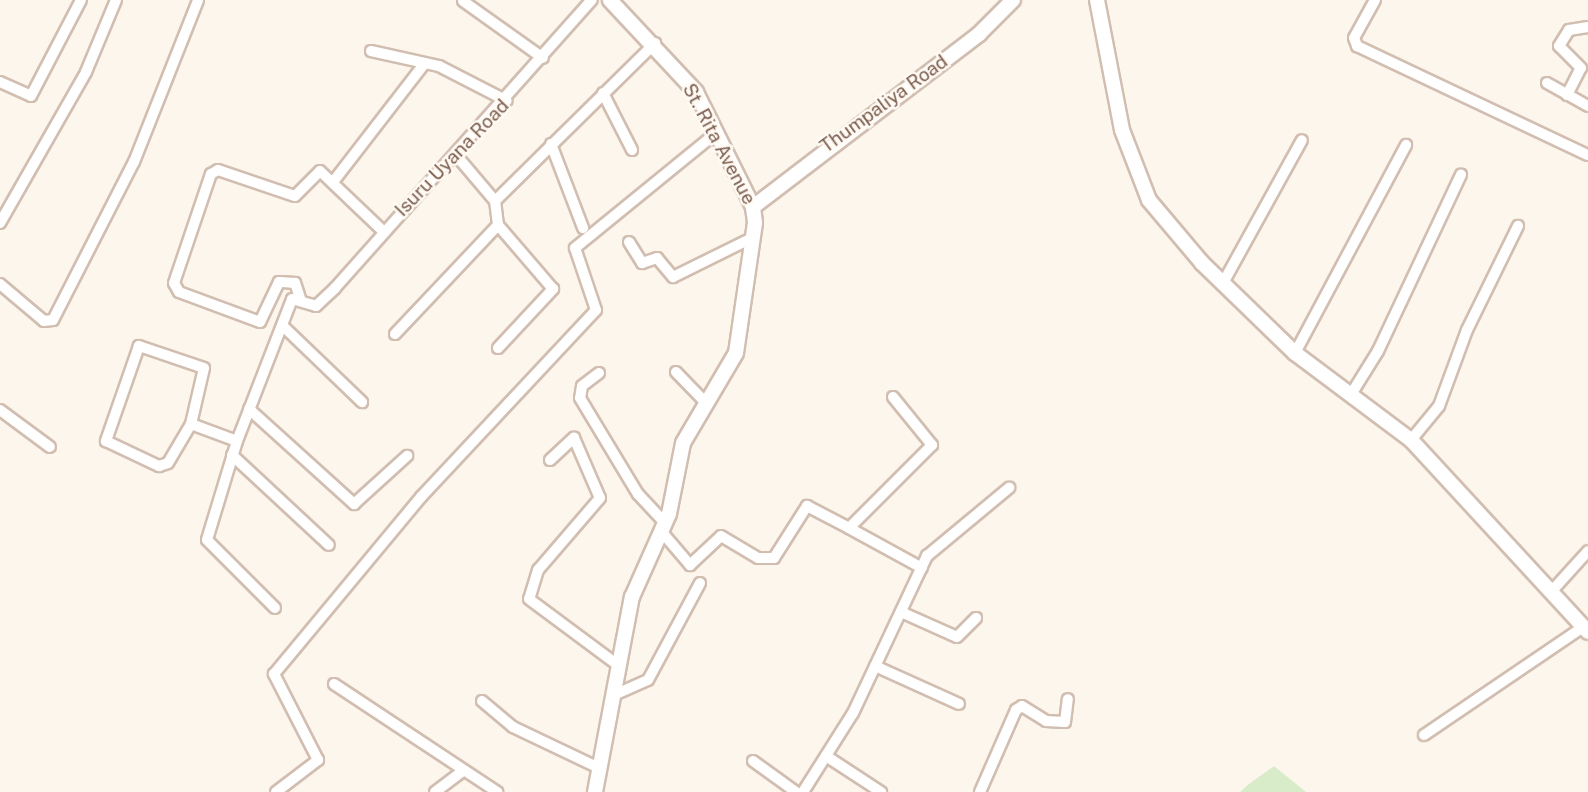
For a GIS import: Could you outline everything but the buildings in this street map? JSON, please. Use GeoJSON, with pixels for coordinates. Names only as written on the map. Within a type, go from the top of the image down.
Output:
{"type":"FeatureCollection","features":[{"type":"Feature","properties":{"kind":"street"},"geometry":{"type":"LineString","coordinates":[[0,82],[31,96],[81,0]]}},
{"type":"Feature","properties":{"kind":"street"},"geometry":{"type":"LineString","coordinates":[[0,223],[86,72],[116,0]]}},
{"type":"Feature","properties":{"kind":"street"},"geometry":{"type":"LineString","coordinates":[[0,284],[44,321],[53,320],[134,162],[198,0]]}},
{"type":"Feature","properties":{"kind":"street","name":"Isuru Uyana Road"},"geometry":{"type":"LineString","coordinates":[[303,302],[316,306],[335,288],[382,230],[507,101],[592,0]]}},
{"type":"Feature","properties":{"kind":"street","name":"St. Rita Avenue"},"geometry":{"type":"LineString","coordinates":[[595,792],[597,767],[614,695],[632,597],[663,527],[682,443],[736,353],[754,237],[754,207],[696,92],[656,43],[610,0]]}},
{"type":"Feature","properties":{"kind":"street","name":"Thumpaliya Road"},"geometry":{"type":"LineString","coordinates":[[754,207],[979,34],[1013,0]]}},
{"type":"Feature","properties":{"kind":"street"},"geometry":{"type":"LineString","coordinates":[[1097,0],[1122,130],[1149,200],[1223,283],[1295,354],[1411,440],[1586,630],[1424,735]]}},
{"type":"Feature","properties":{"kind":"street"},"geometry":{"type":"LineString","coordinates":[[1375,0],[1354,38],[1357,47],[1588,155]]}},
{"type":"Feature","properties":{"kind":"street"},"geometry":{"type":"LineString","coordinates":[[463,1],[543,58]]}},
{"type":"Feature","properties":{"kind":"street"},"geometry":{"type":"LineString","coordinates":[[1567,95],[1580,68],[1559,46],[1569,30],[1588,27]]}},
{"type":"Feature","properties":{"kind":"street"},"geometry":{"type":"LineString","coordinates":[[495,201],[656,43]]}},
{"type":"Feature","properties":{"kind":"street"},"geometry":{"type":"LineString","coordinates":[[371,51],[425,63],[507,101]]}},
{"type":"Feature","properties":{"kind":"street"},"geometry":{"type":"LineString","coordinates":[[333,182],[425,63]]}},
{"type":"Feature","properties":{"kind":"street"},"geometry":{"type":"LineString","coordinates":[[1547,83],[1588,106]]}},
{"type":"Feature","properties":{"kind":"street"},"geometry":{"type":"LineString","coordinates":[[603,93],[632,150]]}},
{"type":"Feature","properties":{"kind":"street"},"geometry":{"type":"LineString","coordinates":[[276,792],[318,760],[274,674],[421,497],[596,310],[575,248],[716,133]]}},
{"type":"Feature","properties":{"kind":"street"},"geometry":{"type":"LineString","coordinates":[[1223,283],[1302,140]]}},
{"type":"Feature","properties":{"kind":"street"},"geometry":{"type":"LineString","coordinates":[[551,145],[583,228]]}},
{"type":"Feature","properties":{"kind":"street"},"geometry":{"type":"LineString","coordinates":[[1295,354],[1406,145]]}},
{"type":"Feature","properties":{"kind":"street"},"geometry":{"type":"LineString","coordinates":[[456,155],[495,201],[498,225],[553,289],[498,348]]}},
{"type":"Feature","properties":{"kind":"street"},"geometry":{"type":"LineString","coordinates":[[275,608],[207,540],[248,409],[285,328],[287,305],[303,302],[295,284],[279,282],[260,322],[179,292],[174,283],[218,170],[295,195],[320,171],[382,230]]}},
{"type":"Feature","properties":{"kind":"street"},"geometry":{"type":"LineString","coordinates":[[1350,396],[1378,351],[1461,176]]}},
{"type":"Feature","properties":{"kind":"street"},"geometry":{"type":"LineString","coordinates":[[395,334],[498,225]]}},
{"type":"Feature","properties":{"kind":"street"},"geometry":{"type":"LineString","coordinates":[[1411,440],[1439,406],[1467,330],[1517,226]]}},
{"type":"Feature","properties":{"kind":"street"},"geometry":{"type":"LineString","coordinates":[[629,242],[642,263],[657,258],[673,277],[754,237]]}},
{"type":"Feature","properties":{"kind":"street"},"geometry":{"type":"LineString","coordinates":[[285,328],[362,402]]}},
{"type":"Feature","properties":{"kind":"street"},"geometry":{"type":"LineString","coordinates":[[139,346],[204,368],[191,424],[168,463],[159,466],[106,441],[139,346]]}},
{"type":"Feature","properties":{"kind":"street"},"geometry":{"type":"LineString","coordinates":[[676,372],[706,403]]}},
{"type":"Feature","properties":{"kind":"street"},"geometry":{"type":"LineString","coordinates":[[599,373],[582,386],[580,398],[638,494],[690,565],[722,536],[758,558],[774,558],[807,506],[922,568]]}},
{"type":"Feature","properties":{"kind":"street"},"geometry":{"type":"LineString","coordinates":[[849,528],[932,445],[893,397]]}},
{"type":"Feature","properties":{"kind":"street"},"geometry":{"type":"LineString","coordinates":[[248,409],[354,504],[407,456]]}},
{"type":"Feature","properties":{"kind":"street"},"geometry":{"type":"LineString","coordinates":[[0,410],[50,447]]}},
{"type":"Feature","properties":{"kind":"street"},"geometry":{"type":"LineString","coordinates":[[191,424],[237,441]]}},
{"type":"Feature","properties":{"kind":"street"},"geometry":{"type":"LineString","coordinates":[[550,460],[568,437],[574,438],[600,498],[538,570],[529,599],[618,665]]}},
{"type":"Feature","properties":{"kind":"street"},"geometry":{"type":"LineString","coordinates":[[233,455],[329,545]]}},
{"type":"Feature","properties":{"kind":"street"},"geometry":{"type":"LineString","coordinates":[[803,792],[826,756],[875,666],[927,556],[1009,488]]}},
{"type":"Feature","properties":{"kind":"street"},"geometry":{"type":"LineString","coordinates":[[1551,592],[1588,551]]}},
{"type":"Feature","properties":{"kind":"street"},"geometry":{"type":"LineString","coordinates":[[614,695],[648,680],[700,583]]}},
{"type":"Feature","properties":{"kind":"street"},"geometry":{"type":"LineString","coordinates":[[901,612],[957,637],[976,618]]}},
{"type":"Feature","properties":{"kind":"street"},"geometry":{"type":"LineString","coordinates":[[875,666],[959,704]]}},
{"type":"Feature","properties":{"kind":"street"},"geometry":{"type":"LineString","coordinates":[[334,684],[464,770],[489,790]]}},
{"type":"Feature","properties":{"kind":"street"},"geometry":{"type":"LineString","coordinates":[[980,792],[1016,710],[1021,706],[1046,721],[1065,722],[1068,699]]}},
{"type":"Feature","properties":{"kind":"street"},"geometry":{"type":"LineString","coordinates":[[482,701],[513,727],[597,767]]}},
{"type":"Feature","properties":{"kind":"street"},"geometry":{"type":"LineString","coordinates":[[826,756],[881,792]]}},
{"type":"Feature","properties":{"kind":"street"},"geometry":{"type":"LineString","coordinates":[[753,761],[796,792]]}},
{"type":"Feature","properties":{"kind":"street"},"geometry":{"type":"LineString","coordinates":[[435,792],[464,770]]}},
{"type":"Feature","properties":{"kind":"green space"},"geometry":{"type":"Polygon","coordinates":[[[1274,766],[1306,792],[1240,792],[1249,784],[1274,766]]]}}]}
